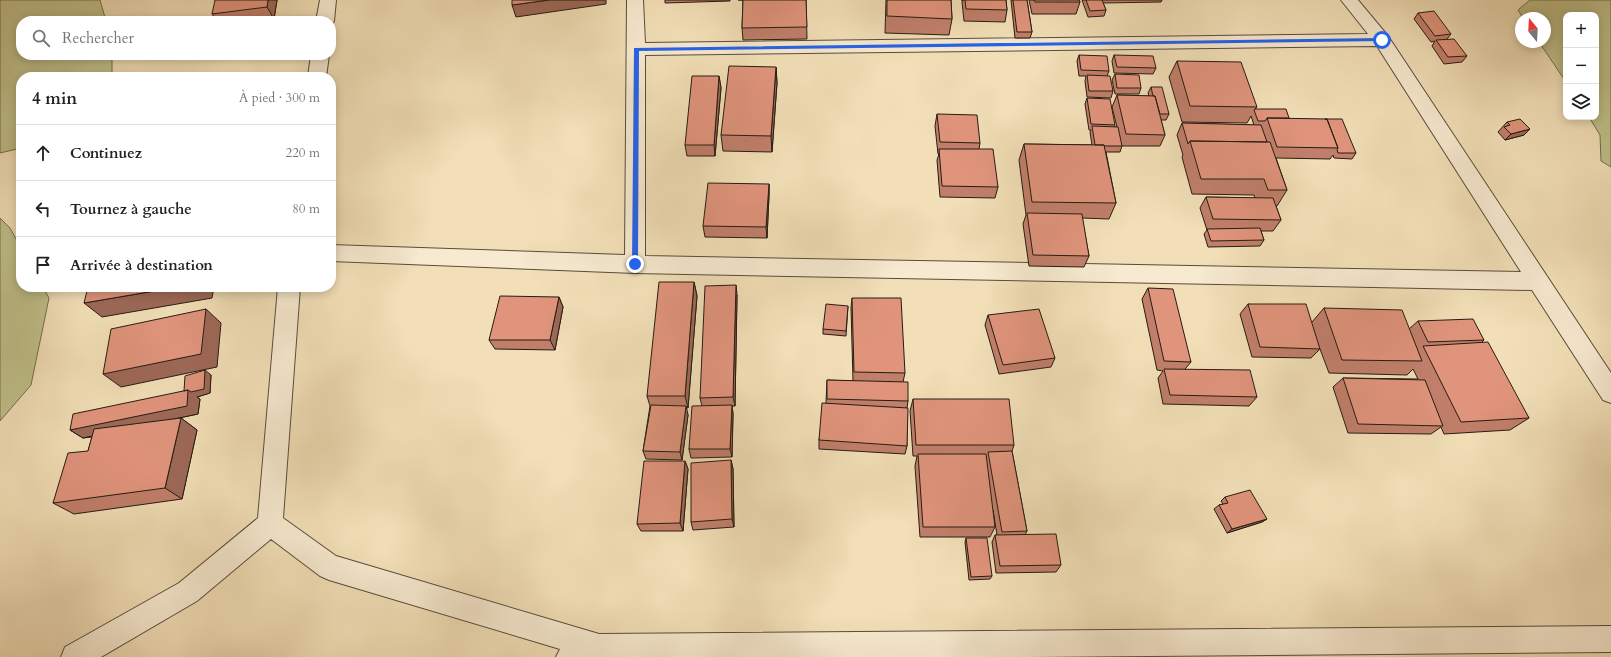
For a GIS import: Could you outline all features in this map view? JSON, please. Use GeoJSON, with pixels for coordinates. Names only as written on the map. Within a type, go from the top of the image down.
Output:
{"type":"FeatureCollection","features":[{"type":"Feature","properties":{"kind":"street"},"geometry":{"type":"LineString","coordinates":[[326,16],[328,0]]}},
{"type":"Feature","properties":{"kind":"street"},"geometry":{"type":"LineString","coordinates":[[635,0],[635,264]]}},
{"type":"Feature","properties":{"kind":"street"},"geometry":{"type":"LineString","coordinates":[[1349,0],[1382,40],[1611,393]]}},
{"type":"Feature","properties":{"kind":"street"},"geometry":{"type":"LineString","coordinates":[[636,49],[1382,40]]}},
{"type":"Feature","properties":{"kind":"street"},"geometry":{"type":"LineString","coordinates":[[318,72],[319,60]]}},
{"type":"Feature","properties":{"kind":"street"},"geometry":{"type":"LineString","coordinates":[[336,253],[635,264],[1538,282]]}},
{"type":"Feature","properties":{"kind":"street"},"geometry":{"type":"LineString","coordinates":[[75,657],[188,592],[270,524],[289,292]]}},
{"type":"Feature","properties":{"kind":"street"},"geometry":{"type":"LineString","coordinates":[[270,524],[329,567],[599,647],[1611,639]]}},
{"type":"Feature","properties":{"kind":"street"},"geometry":{"type":"LineString","coordinates":[[570,657],[599,647]]}},
{"type":"Feature","properties":{"kind":"green space"},"geometry":{"type":"Polygon","coordinates":[[[0,0],[100,0],[105,16],[16,16],[16,60],[112,60],[112,72],[16,72],[16,149],[0,153],[0,0]]]}},
{"type":"Feature","properties":{"kind":"green space"},"geometry":{"type":"Polygon","coordinates":[[[1530,0],[1611,0],[1611,167],[1601,161],[1600,135],[1591,120],[1599,120],[1599,12],[1563,12],[1563,78],[1543,48],[1551,48],[1551,12],[1519,12],[1518,10],[1530,0]]]}},
{"type":"Feature","properties":{"kind":"green space"},"geometry":{"type":"Polygon","coordinates":[[[0,218],[10,228],[16,239],[16,292],[46,292],[49,298],[31,385],[0,421],[0,218]]]}},
{"type":"Feature","properties":{"kind":"building"},"geometry":{"type":"Polygon","coordinates":[[[215,0],[268,0],[267,7],[212,14],[215,0]]]}},
{"type":"Feature","properties":{"kind":"building"},"geometry":{"type":"Polygon","coordinates":[[[512,0],[549,0],[512,5],[512,0]]]}},
{"type":"Feature","properties":{"kind":"building"},"geometry":{"type":"Polygon","coordinates":[[[743,0],[806,0],[807,27],[742,28],[743,0]]]}},
{"type":"Feature","properties":{"kind":"building"},"geometry":{"type":"Polygon","coordinates":[[[887,0],[951,0],[952,19],[887,16],[887,0]]]}},
{"type":"Feature","properties":{"kind":"building"},"geometry":{"type":"Polygon","coordinates":[[[965,0],[1006,0],[1007,10],[966,9],[965,0]]]}},
{"type":"Feature","properties":{"kind":"building"},"geometry":{"type":"Polygon","coordinates":[[[1013,0],[1027,0],[1032,32],[1017,32],[1013,0]]]}},
{"type":"Feature","properties":{"kind":"building"},"geometry":{"type":"Polygon","coordinates":[[[1034,0],[1079,0],[1080,2],[1035,2],[1034,0]]]}},
{"type":"Feature","properties":{"kind":"building"},"geometry":{"type":"Polygon","coordinates":[[[1086,0],[1102,0],[1106,10],[1090,11],[1086,0]]]}},
{"type":"Feature","properties":{"kind":"building"},"geometry":{"type":"Polygon","coordinates":[[[1434,11],[1451,34],[1435,36],[1418,13],[1434,11]]]}},
{"type":"Feature","properties":{"kind":"building"},"geometry":{"type":"Polygon","coordinates":[[[1454,39],[1467,56],[1448,57],[1436,40],[1454,39]]]}},
{"type":"Feature","properties":{"kind":"building"},"geometry":{"type":"Polygon","coordinates":[[[1079,55],[1107,56],[1109,71],[1081,70],[1079,55]]]}},
{"type":"Feature","properties":{"kind":"building"},"geometry":{"type":"Polygon","coordinates":[[[1114,55],[1153,56],[1156,68],[1117,67],[1114,55]]]}},
{"type":"Feature","properties":{"kind":"building"},"geometry":{"type":"Polygon","coordinates":[[[1177,61],[1241,62],[1257,107],[1190,106],[1177,61]]]}},
{"type":"Feature","properties":{"kind":"building"},"geometry":{"type":"Polygon","coordinates":[[[729,66],[776,67],[771,136],[721,135],[729,66]]]}},
{"type":"Feature","properties":{"kind":"building"},"geometry":{"type":"Polygon","coordinates":[[[1115,74],[1139,75],[1141,88],[1117,88],[1115,74]]]}},
{"type":"Feature","properties":{"kind":"building"},"geometry":{"type":"Polygon","coordinates":[[[1087,75],[1110,76],[1113,91],[1089,91],[1087,75]]]}},
{"type":"Feature","properties":{"kind":"building"},"geometry":{"type":"Polygon","coordinates":[[[692,76],[719,76],[714,145],[685,145],[692,76]]]}},
{"type":"Feature","properties":{"kind":"building"},"geometry":{"type":"Polygon","coordinates":[[[1151,87],[1162,87],[1169,114],[1160,114],[1151,87]]]}},
{"type":"Feature","properties":{"kind":"building"},"geometry":{"type":"Polygon","coordinates":[[[1117,95],[1155,96],[1165,135],[1126,134],[1117,95]]]}},
{"type":"Feature","properties":{"kind":"building"},"geometry":{"type":"Polygon","coordinates":[[[1087,98],[1110,99],[1115,125],[1091,124],[1087,98]]]}},
{"type":"Feature","properties":{"kind":"building"},"geometry":{"type":"Polygon","coordinates":[[[1286,109],[1289,118],[1267,118],[1265,121],[1258,121],[1254,110],[1286,109]]]}},
{"type":"Feature","properties":{"kind":"building"},"geometry":{"type":"Polygon","coordinates":[[[937,114],[977,115],[980,143],[940,142],[937,114]]]}},
{"type":"Feature","properties":{"kind":"building"},"geometry":{"type":"Polygon","coordinates":[[[1267,118],[1327,119],[1338,148],[1277,147],[1267,118]]]}},
{"type":"Feature","properties":{"kind":"building"},"geometry":{"type":"Polygon","coordinates":[[[1327,119],[1342,119],[1356,153],[1338,153],[1338,148],[1327,119]]]}},
{"type":"Feature","properties":{"kind":"building"},"geometry":{"type":"Polygon","coordinates":[[[1520,119],[1530,129],[1511,134],[1504,127],[1510,125],[1507,122],[1520,119]]]}},
{"type":"Feature","properties":{"kind":"building"},"geometry":{"type":"Polygon","coordinates":[[[1182,123],[1261,125],[1267,142],[1190,141],[1188,144],[1182,123]]]}},
{"type":"Feature","properties":{"kind":"building"},"geometry":{"type":"Polygon","coordinates":[[[1092,126],[1118,127],[1122,146],[1095,145],[1092,126]]]}},
{"type":"Feature","properties":{"kind":"building"},"geometry":{"type":"Polygon","coordinates":[[[1190,141],[1270,142],[1287,190],[1268,190],[1264,179],[1201,179],[1190,141]]]}},
{"type":"Feature","properties":{"kind":"building"},"geometry":{"type":"Polygon","coordinates":[[[1024,144],[1104,145],[1116,203],[1032,202],[1024,144]]]}},
{"type":"Feature","properties":{"kind":"building"},"geometry":{"type":"Polygon","coordinates":[[[939,149],[993,149],[998,187],[942,186],[939,149]]]}},
{"type":"Feature","properties":{"kind":"building"},"geometry":{"type":"Polygon","coordinates":[[[708,183],[769,184],[766,227],[703,226],[708,183]]]}},
{"type":"Feature","properties":{"kind":"building"},"geometry":{"type":"Polygon","coordinates":[[[1206,197],[1273,198],[1281,220],[1213,219],[1206,197]]]}},
{"type":"Feature","properties":{"kind":"building"},"geometry":{"type":"Polygon","coordinates":[[[1027,213],[1082,214],[1089,256],[1033,255],[1027,213]]]}},
{"type":"Feature","properties":{"kind":"building"},"geometry":{"type":"Polygon","coordinates":[[[1260,228],[1264,240],[1211,241],[1207,229],[1260,228]]]}},
{"type":"Feature","properties":{"kind":"building"},"geometry":{"type":"Polygon","coordinates":[[[659,282],[694,282],[685,396],[647,396],[659,282]]]}},
{"type":"Feature","properties":{"kind":"building"},"geometry":{"type":"Polygon","coordinates":[[[736,285],[733,397],[700,398],[705,286],[736,285]]]}},
{"type":"Feature","properties":{"kind":"building"},"geometry":{"type":"Polygon","coordinates":[[[1148,288],[1173,289],[1191,362],[1164,361],[1148,288]]]}},
{"type":"Feature","properties":{"kind":"building"},"geometry":{"type":"Polygon","coordinates":[[[87,292],[149,292],[84,303],[87,292]]]}},
{"type":"Feature","properties":{"kind":"building"},"geometry":{"type":"Polygon","coordinates":[[[500,296],[559,297],[550,340],[489,340],[500,296]]]}},
{"type":"Feature","properties":{"kind":"building"},"geometry":{"type":"Polygon","coordinates":[[[852,298],[901,298],[905,373],[854,372],[852,298]]]}},
{"type":"Feature","properties":{"kind":"building"},"geometry":{"type":"Polygon","coordinates":[[[826,304],[848,306],[846,331],[823,329],[826,304]]]}},
{"type":"Feature","properties":{"kind":"building"},"geometry":{"type":"Polygon","coordinates":[[[1248,304],[1306,304],[1320,349],[1260,347],[1248,304]]]}},
{"type":"Feature","properties":{"kind":"building"},"geometry":{"type":"Polygon","coordinates":[[[1324,308],[1402,310],[1422,361],[1342,360],[1324,308]]]}},
{"type":"Feature","properties":{"kind":"building"},"geometry":{"type":"Polygon","coordinates":[[[206,309],[201,354],[103,374],[111,329],[206,309]]]}},
{"type":"Feature","properties":{"kind":"building"},"geometry":{"type":"Polygon","coordinates":[[[1039,309],[1055,358],[1003,365],[988,315],[1039,309]]]}},
{"type":"Feature","properties":{"kind":"building"},"geometry":{"type":"Polygon","coordinates":[[[1473,319],[1484,340],[1428,342],[1418,321],[1473,319]]]}},
{"type":"Feature","properties":{"kind":"building"},"geometry":{"type":"Polygon","coordinates":[[[1488,342],[1529,418],[1461,422],[1423,346],[1488,342]]]}},
{"type":"Feature","properties":{"kind":"building"},"geometry":{"type":"Polygon","coordinates":[[[1164,369],[1250,370],[1257,397],[1170,395],[1164,369]]]}},
{"type":"Feature","properties":{"kind":"building"},"geometry":{"type":"Polygon","coordinates":[[[205,370],[204,389],[191,392],[188,390],[184,391],[185,376],[205,370]]]}},
{"type":"Feature","properties":{"kind":"building"},"geometry":{"type":"Polygon","coordinates":[[[1343,378],[1425,380],[1443,426],[1358,424],[1343,378]]]}},
{"type":"Feature","properties":{"kind":"building"},"geometry":{"type":"Polygon","coordinates":[[[827,380],[908,382],[908,401],[827,399],[827,380]]]}},
{"type":"Feature","properties":{"kind":"building"},"geometry":{"type":"Polygon","coordinates":[[[188,390],[187,406],[70,430],[73,414],[188,390]]]}},
{"type":"Feature","properties":{"kind":"building"},"geometry":{"type":"Polygon","coordinates":[[[913,399],[1009,399],[1014,445],[916,445],[913,399]]]}},
{"type":"Feature","properties":{"kind":"building"},"geometry":{"type":"Polygon","coordinates":[[[822,403],[908,408],[907,446],[819,440],[822,403]]]}},
{"type":"Feature","properties":{"kind":"building"},"geometry":{"type":"Polygon","coordinates":[[[651,405],[686,406],[680,452],[643,451],[651,405]]]}},
{"type":"Feature","properties":{"kind":"building"},"geometry":{"type":"Polygon","coordinates":[[[732,405],[730,449],[689,449],[692,406],[732,405]]]}},
{"type":"Feature","properties":{"kind":"building"},"geometry":{"type":"Polygon","coordinates":[[[181,418],[165,488],[53,503],[68,453],[88,451],[94,429],[181,418]]]}},
{"type":"Feature","properties":{"kind":"building"},"geometry":{"type":"Polygon","coordinates":[[[1012,451],[1027,531],[1002,532],[988,452],[1012,451]]]}},
{"type":"Feature","properties":{"kind":"building"},"geometry":{"type":"Polygon","coordinates":[[[918,454],[986,454],[995,527],[923,527],[918,454]]]}},
{"type":"Feature","properties":{"kind":"building"},"geometry":{"type":"Polygon","coordinates":[[[731,460],[732,519],[691,522],[691,463],[731,460]]]}},
{"type":"Feature","properties":{"kind":"building"},"geometry":{"type":"Polygon","coordinates":[[[644,461],[685,461],[680,523],[637,524],[644,461]]]}},
{"type":"Feature","properties":{"kind":"building"},"geometry":{"type":"Polygon","coordinates":[[[1250,490],[1267,519],[1232,529],[1219,505],[1228,503],[1225,497],[1250,490]]]}},
{"type":"Feature","properties":{"kind":"building"},"geometry":{"type":"Polygon","coordinates":[[[1056,534],[1061,565],[1000,566],[995,535],[1056,534]]]}},
{"type":"Feature","properties":{"kind":"building"},"geometry":{"type":"Polygon","coordinates":[[[966,538],[987,538],[992,576],[971,577],[966,538]]]}},
{"type":"Feature","properties":{"kind":"route"},"geometry":{"type":"LineString","coordinates":[[635,264],[636,49],[1382,40]]}}]}
